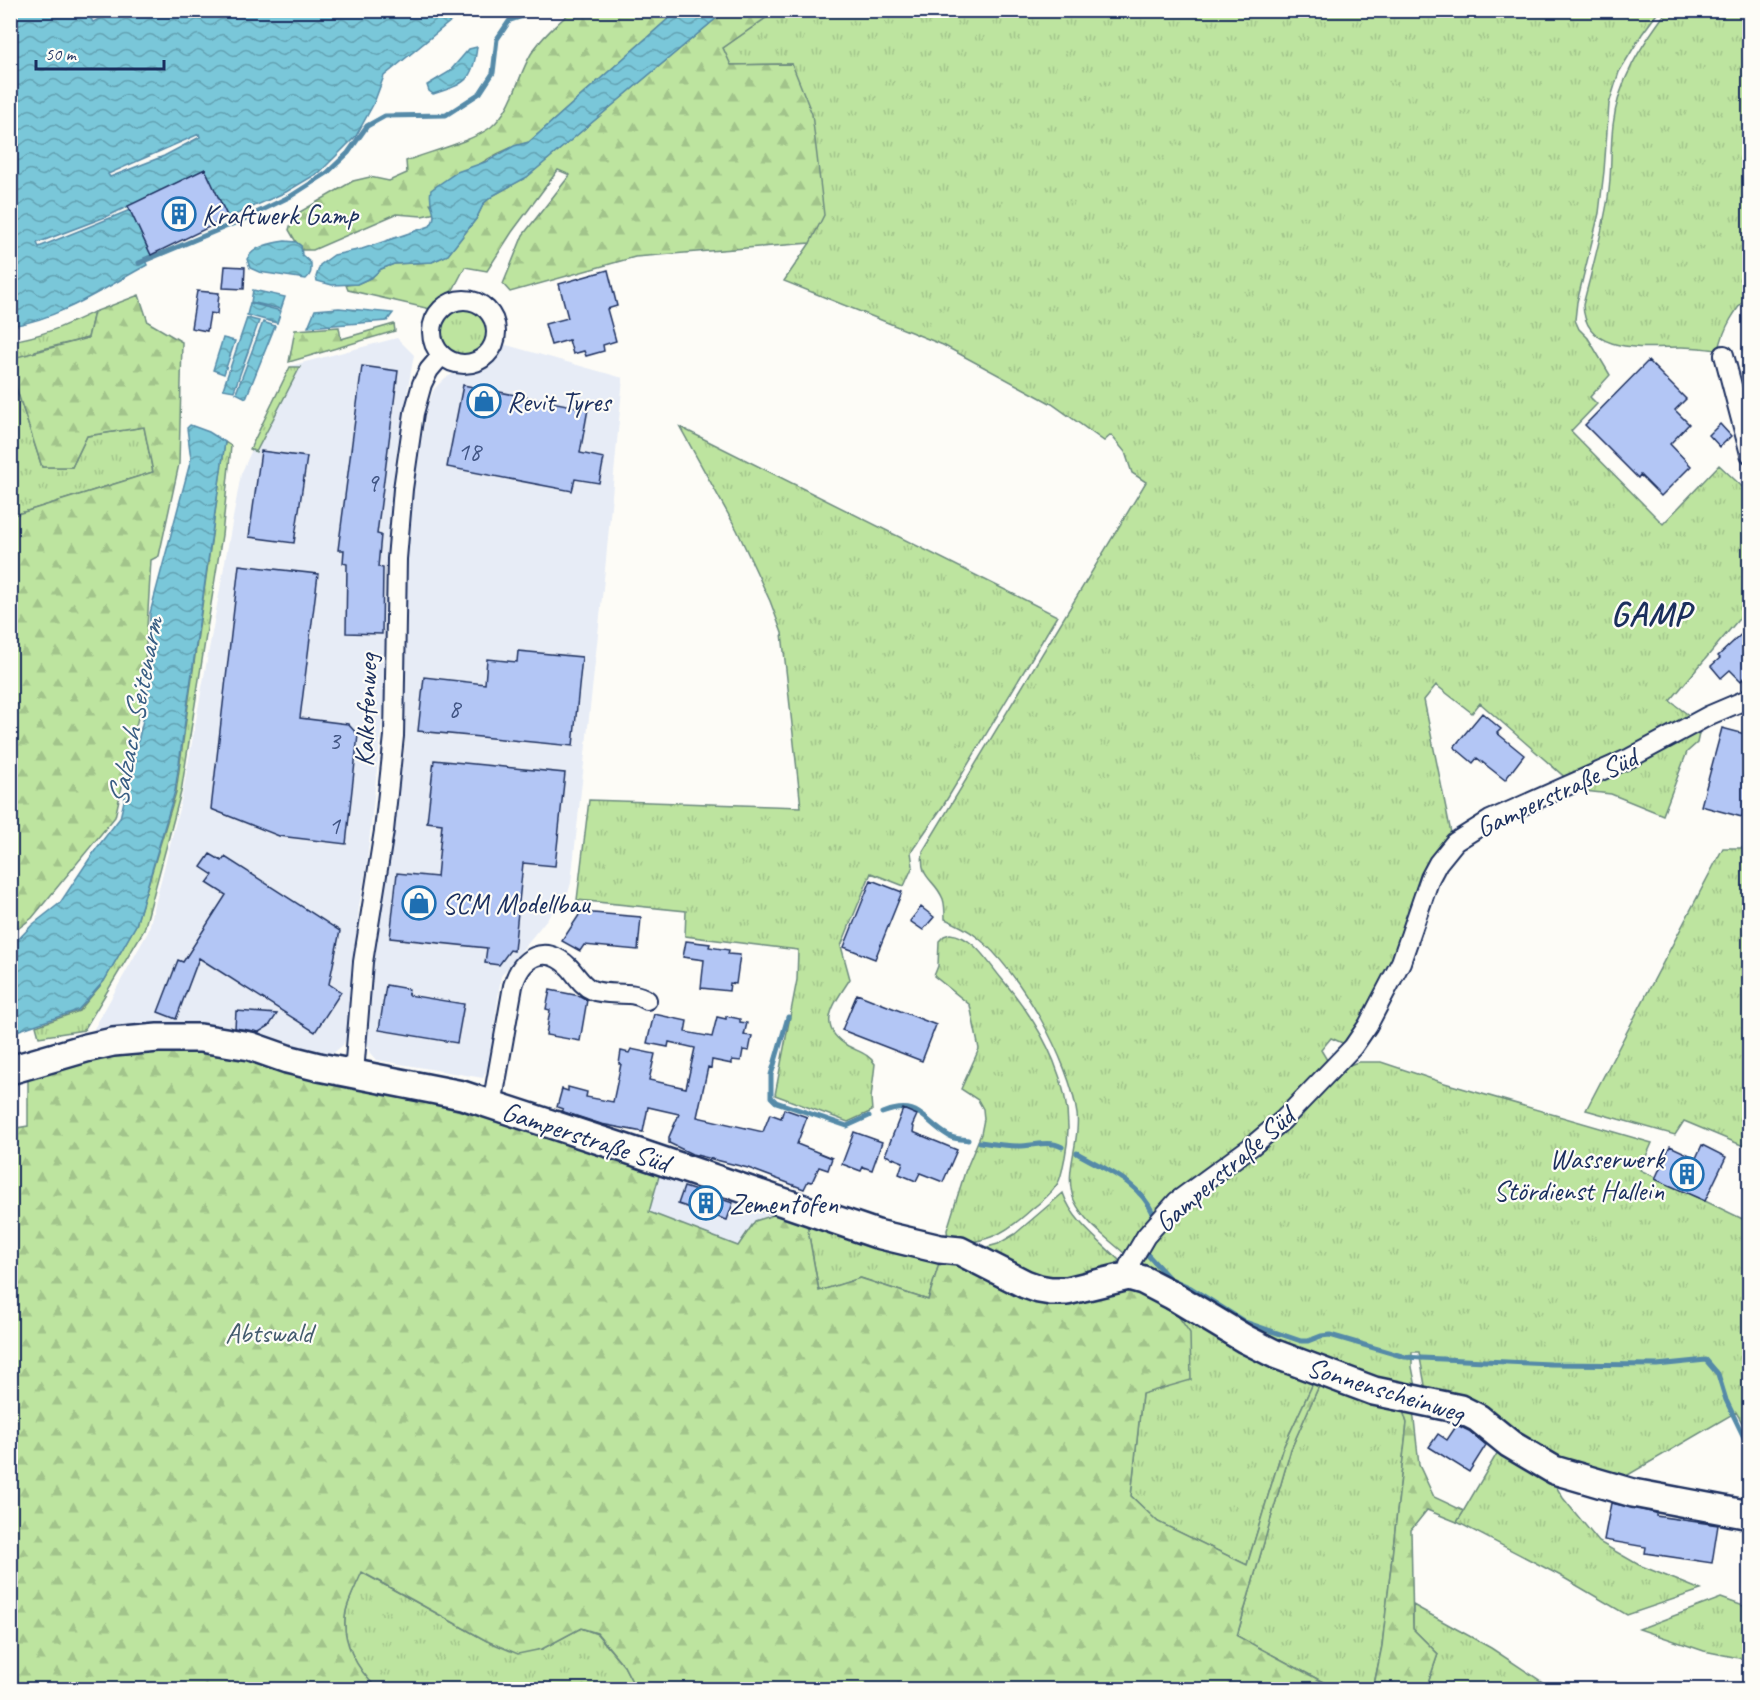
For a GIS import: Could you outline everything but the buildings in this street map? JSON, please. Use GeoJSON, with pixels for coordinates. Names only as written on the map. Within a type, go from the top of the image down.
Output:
{"type":"FeatureCollection","features":[{"type":"Feature","properties":{"kind":"street"},"geometry":{"type":"LineString","coordinates":[[1724,355],[1749,454]]}},
{"type":"Feature","properties":{"kind":"street","name":"Kalkofenweg"},"geometry":{"type":"LineString","coordinates":[[354,1073],[363,962],[384,831],[394,736],[397,559],[403,489],[411,430],[422,384],[429,370],[441,356]]}},
{"type":"Feature","properties":{"kind":"street","name":"Gamperstraße Süd"},"geometry":{"type":"LineString","coordinates":[[10,1070],[113,1042],[158,1038],[200,1038],[250,1046],[286,1059],[462,1095],[877,1234],[940,1249],[960,1251],[1039,1289],[1067,1291],[1129,1276],[1129,1265],[1146,1236],[1177,1201],[1252,1146],[1283,1120],[1353,1047],[1368,1025],[1401,962],[1430,878],[1438,863],[1455,842],[1490,820],[1630,758],[1710,715],[1749,698]]}},
{"type":"Feature","properties":{"kind":"street"},"geometry":{"type":"LineString","coordinates":[[492,1105],[513,986],[517,973],[531,957],[551,956],[561,961],[588,989],[640,996],[647,1000]]}},
{"type":"Feature","properties":{"kind":"street","name":"Sonnenscheinweg"},"geometry":{"type":"LineString","coordinates":[[1129,1276],[1143,1280],[1172,1295],[1258,1347],[1285,1358],[1374,1391],[1460,1409],[1478,1418],[1510,1444],[1554,1470],[1633,1493],[1749,1515]]}},
{"type":"Feature","properties":{"kind":"shaded area"},"geometry":{"type":"Polygon","coordinates":[[[397,338],[414,355],[396,455],[386,557],[384,705],[366,871],[359,906],[349,1032],[343,1045],[331,1055],[319,1058],[90,1036],[148,932],[182,797],[241,474],[290,366],[397,338]]]}},
{"type":"Feature","properties":{"kind":"shaded area"},"geometry":{"type":"Polygon","coordinates":[[[503,344],[623,378],[571,883],[568,893],[501,976],[489,1065],[483,1078],[377,1060],[367,1043],[373,938],[388,868],[405,746],[404,596],[413,492],[427,407],[434,389],[445,378],[457,372],[483,367],[495,360],[503,344]]]}},
{"type":"Feature","properties":{"kind":"shaded area"},"geometry":{"type":"Polygon","coordinates":[[[661,1169],[780,1213],[755,1221],[739,1246],[649,1212],[661,1169]]]}},
{"type":"Feature","properties":{"kind":"green space"},"geometry":{"type":"Polygon","coordinates":[[[776,10],[1659,11],[1619,72],[1609,104],[1599,213],[1577,302],[1575,320],[1610,375],[1590,397],[1597,404],[1571,431],[1663,524],[1719,465],[1749,493],[1749,607],[1670,701],[1694,719],[1568,780],[1480,703],[1472,713],[1436,685],[1424,700],[1452,838],[1390,976],[1347,1045],[1331,1038],[1321,1050],[1330,1065],[1292,1105],[1143,1230],[1124,1253],[1089,1222],[1074,1200],[1070,1178],[1077,1135],[1077,1114],[1064,1069],[1053,1043],[1025,994],[993,952],[977,937],[945,919],[943,899],[925,874],[922,861],[923,851],[1146,482],[1132,473],[1125,452],[1111,435],[1104,441],[1052,404],[943,345],[784,281],[810,243],[792,64],[730,65],[723,48],[776,10]]]}},
{"type":"Feature","properties":{"kind":"green space"},"geometry":{"type":"Polygon","coordinates":[[[572,11],[677,11],[529,142],[488,159],[430,203],[436,213],[422,216],[396,214],[313,250],[302,250],[289,230],[293,216],[353,181],[370,177],[389,181],[407,173],[406,161],[462,142],[491,127],[505,111],[535,48],[572,11]]]}},
{"type":"Feature","properties":{"kind":"green space"},"geometry":{"type":"Polygon","coordinates":[[[725,11],[776,11],[723,48],[731,65],[792,64],[812,114],[824,215],[810,243],[635,257],[510,292],[503,284],[523,235],[570,175],[558,170],[512,232],[487,271],[465,267],[453,290],[430,309],[348,290],[346,285],[357,284],[394,264],[432,262],[448,255],[476,219],[484,203],[527,177],[725,11]]]}},
{"type":"Feature","properties":{"kind":"green space"},"geometry":{"type":"Polygon","coordinates":[[[1667,11],[1747,11],[1750,16],[1749,293],[1731,319],[1719,350],[1686,347],[1635,347],[1606,341],[1594,333],[1586,321],[1583,305],[1608,198],[1613,125],[1620,94],[1632,65],[1648,37],[1667,11]]]}},
{"type":"Feature","properties":{"kind":"green space"},"geometry":{"type":"Polygon","coordinates":[[[139,295],[148,322],[182,342],[179,464],[159,556],[151,560],[143,696],[115,817],[32,918],[11,934],[11,516],[153,472],[144,427],[87,436],[72,467],[42,467],[14,381],[17,357],[88,338],[94,312],[139,295]]]}},
{"type":"Feature","properties":{"kind":"green space"},"geometry":{"type":"Polygon","coordinates":[[[465,309],[481,316],[488,332],[481,348],[465,355],[449,348],[442,332],[449,316],[465,309]]]}},
{"type":"Feature","properties":{"kind":"green space"},"geometry":{"type":"Polygon","coordinates":[[[94,312],[88,338],[35,351],[14,381],[42,467],[72,467],[87,436],[144,427],[153,472],[11,516],[10,341],[43,333],[94,312]]]}},
{"type":"Feature","properties":{"kind":"green space"},"geometry":{"type":"Polygon","coordinates":[[[394,324],[395,331],[289,362],[295,330],[339,327],[341,339],[394,324]]]}},
{"type":"Feature","properties":{"kind":"green space"},"geometry":{"type":"Polygon","coordinates":[[[290,367],[300,367],[256,452],[250,449],[290,367]]]}},
{"type":"Feature","properties":{"kind":"green space"},"geometry":{"type":"Polygon","coordinates":[[[680,427],[1057,616],[943,806],[911,852],[913,866],[904,886],[871,873],[841,946],[850,979],[834,1005],[830,1022],[838,1038],[848,1046],[867,1055],[875,1064],[871,1098],[872,1111],[848,1122],[775,1095],[797,980],[798,950],[685,936],[686,911],[577,900],[589,800],[801,807],[782,633],[770,601],[737,530],[680,427]]]}},
{"type":"Feature","properties":{"kind":"green space"},"geometry":{"type":"Polygon","coordinates":[[[225,442],[231,446],[222,535],[181,792],[144,930],[84,1030],[39,1037],[36,1026],[79,1011],[104,981],[136,925],[176,792],[225,442]]]}},
{"type":"Feature","properties":{"kind":"green space"},"geometry":{"type":"Polygon","coordinates":[[[1700,729],[1697,743],[1687,752],[1663,815],[1611,794],[1575,790],[1700,729]]]}},
{"type":"Feature","properties":{"kind":"green space"},"geometry":{"type":"Polygon","coordinates":[[[1723,848],[1749,848],[1750,1146],[1746,1147],[1684,1121],[1675,1135],[1586,1110],[1723,848]]]}},
{"type":"Feature","properties":{"kind":"green space"},"geometry":{"type":"Polygon","coordinates":[[[950,934],[966,939],[979,950],[1016,997],[1043,1038],[1062,1084],[1067,1108],[1068,1132],[1060,1177],[1049,1194],[1018,1221],[997,1235],[955,1246],[948,1240],[947,1230],[965,1172],[981,1134],[984,1119],[983,1109],[978,1100],[961,1089],[979,1049],[970,1005],[934,976],[938,966],[939,941],[950,934]]]}},
{"type":"Feature","properties":{"kind":"green space","name":"Abtswald"},"geometry":{"type":"Polygon","coordinates":[[[216,1051],[306,1076],[449,1108],[606,1149],[661,1169],[649,1212],[738,1246],[755,1221],[780,1213],[806,1219],[819,1291],[860,1278],[928,1300],[942,1254],[1098,1294],[1131,1290],[1165,1297],[1190,1333],[1191,1380],[1142,1394],[1131,1496],[1158,1522],[1247,1565],[1282,1450],[1316,1377],[1322,1379],[1291,1449],[1237,1636],[1336,1689],[636,1689],[624,1666],[597,1633],[581,1628],[542,1649],[518,1654],[487,1641],[362,1572],[346,1611],[346,1633],[357,1664],[378,1689],[11,1690],[11,1129],[28,1126],[28,1074],[105,1055],[216,1051]]]}},
{"type":"Feature","properties":{"kind":"green space"},"geometry":{"type":"Polygon","coordinates":[[[1358,1062],[1381,1062],[1441,1082],[1652,1143],[1640,1170],[1749,1222],[1749,1435],[1736,1412],[1616,1482],[1586,1476],[1426,1391],[1419,1352],[1412,1352],[1412,1367],[1417,1392],[1312,1364],[1142,1266],[1141,1255],[1163,1221],[1341,1068],[1358,1062]]]}},
{"type":"Feature","properties":{"kind":"green space"},"geometry":{"type":"Polygon","coordinates":[[[1063,1193],[1079,1221],[1119,1260],[1114,1267],[1060,1287],[973,1251],[998,1244],[1015,1234],[1063,1193]]]}},
{"type":"Feature","properties":{"kind":"green space"},"geometry":{"type":"Polygon","coordinates":[[[806,1219],[942,1254],[928,1300],[861,1278],[819,1291],[806,1219]]]}},
{"type":"Feature","properties":{"kind":"green space"},"geometry":{"type":"Polygon","coordinates":[[[1165,1297],[1316,1377],[1282,1450],[1247,1565],[1158,1522],[1131,1496],[1142,1394],[1165,1297]]]}},
{"type":"Feature","properties":{"kind":"green space"},"geometry":{"type":"Polygon","coordinates":[[[1322,1379],[1400,1401],[1407,1423],[1382,1646],[1373,1689],[1336,1689],[1237,1636],[1291,1449],[1322,1379]]]}},
{"type":"Feature","properties":{"kind":"green space"},"geometry":{"type":"Polygon","coordinates":[[[1400,1401],[1413,1410],[1419,1465],[1434,1497],[1464,1511],[1457,1522],[1427,1510],[1411,1530],[1413,1629],[1438,1654],[1426,1689],[1373,1690],[1382,1646],[1407,1423],[1400,1401]]]}},
{"type":"Feature","properties":{"kind":"green space"},"geometry":{"type":"Polygon","coordinates":[[[1503,1443],[1548,1473],[1563,1498],[1599,1542],[1639,1565],[1701,1590],[1627,1615],[1559,1575],[1457,1522],[1503,1443]]]}},
{"type":"Feature","properties":{"kind":"green space"},"geometry":{"type":"Polygon","coordinates":[[[361,1572],[487,1641],[542,1649],[581,1628],[597,1634],[624,1666],[636,1689],[378,1689],[357,1664],[346,1633],[346,1611],[361,1572]]]}},
{"type":"Feature","properties":{"kind":"green space"},"geometry":{"type":"Polygon","coordinates":[[[1721,1598],[1749,1608],[1749,1660],[1704,1651],[1639,1629],[1721,1598]]]}},
{"type":"Feature","properties":{"kind":"green space"},"geometry":{"type":"Polygon","coordinates":[[[1413,1605],[1491,1648],[1553,1689],[1426,1689],[1438,1654],[1413,1629],[1413,1605]]]}},
{"type":"Feature","properties":{"kind":"water"},"geometry":{"type":"Polygon","coordinates":[[[116,10],[463,11],[384,76],[374,103],[356,136],[320,172],[286,192],[228,218],[205,169],[108,216],[37,243],[39,247],[130,210],[151,255],[144,258],[147,265],[64,310],[11,326],[10,11],[108,11],[91,19],[93,22],[116,10]],[[199,134],[108,174],[110,177],[164,156],[200,137],[199,134]]]}},
{"type":"Feature","properties":{"kind":"water"},"geometry":{"type":"Polygon","coordinates":[[[677,11],[725,11],[527,177],[484,203],[476,219],[448,255],[432,262],[394,264],[357,284],[332,285],[317,281],[320,265],[334,255],[362,249],[430,226],[434,217],[431,190],[457,172],[488,161],[514,146],[529,142],[677,11]]]}},
{"type":"Feature","properties":{"kind":"water"},"geometry":{"type":"Polygon","coordinates":[[[477,47],[473,68],[465,80],[433,94],[429,91],[427,85],[449,72],[469,49],[477,47]]]}},
{"type":"Feature","properties":{"kind":"water"},"geometry":{"type":"Polygon","coordinates":[[[285,241],[296,242],[301,246],[302,255],[311,263],[310,274],[306,279],[259,272],[250,268],[247,259],[254,251],[269,244],[285,241]]]}},
{"type":"Feature","properties":{"kind":"water"},"geometry":{"type":"Polygon","coordinates":[[[253,290],[285,297],[281,309],[251,302],[253,290]]]}},
{"type":"Feature","properties":{"kind":"water"},"geometry":{"type":"Polygon","coordinates":[[[250,303],[281,311],[277,323],[247,315],[250,303]]]}},
{"type":"Feature","properties":{"kind":"water"},"geometry":{"type":"Polygon","coordinates":[[[339,308],[393,313],[387,321],[308,327],[315,310],[339,308]]]}},
{"type":"Feature","properties":{"kind":"water"},"geometry":{"type":"Polygon","coordinates":[[[247,318],[259,321],[234,391],[223,389],[247,318]]]}},
{"type":"Feature","properties":{"kind":"water"},"geometry":{"type":"Polygon","coordinates":[[[263,322],[275,326],[246,398],[236,393],[263,322]]]}},
{"type":"Feature","properties":{"kind":"water"},"geometry":{"type":"Polygon","coordinates":[[[223,338],[235,341],[224,374],[213,370],[223,338]]]}},
{"type":"Feature","properties":{"kind":"water","name":"Salzach Seitenarm"},"geometry":{"type":"Polygon","coordinates":[[[190,425],[209,432],[225,442],[175,791],[136,925],[104,981],[78,1010],[11,1033],[11,947],[32,925],[60,903],[120,818],[148,699],[150,613],[191,459],[187,428],[190,425]]]}},
{"type":"Feature","properties":{"kind":"waterway"},"geometry":{"type":"LineString","coordinates":[[139,263],[242,220],[291,196],[327,173],[348,153],[367,126],[385,116],[446,115],[480,93],[493,73],[497,39],[510,20],[523,16],[524,10]]}},
{"type":"Feature","properties":{"kind":"waterway"},"geometry":{"type":"LineString","coordinates":[[788,1017],[771,1075],[771,1097],[776,1102],[847,1126],[869,1116]]}},
{"type":"Feature","properties":{"kind":"waterway"},"geometry":{"type":"LineString","coordinates":[[882,1113],[895,1109],[913,1110],[949,1136],[968,1140]]}},
{"type":"Feature","properties":{"kind":"waterway"},"geometry":{"type":"LineString","coordinates":[[980,1142],[1014,1146],[1052,1144],[1062,1147]]}},
{"type":"Feature","properties":{"kind":"waterway"},"geometry":{"type":"LineString","coordinates":[[1077,1153],[1130,1184],[1147,1202],[1153,1213],[1150,1221]]}},
{"type":"Feature","properties":{"kind":"waterway"},"geometry":{"type":"LineString","coordinates":[[1145,1252],[1169,1278],[1191,1288],[1245,1322],[1301,1341],[1330,1335],[1405,1357],[1421,1358],[1551,1364],[1657,1365],[1706,1360],[1718,1374],[1726,1400],[1750,1450]]}},
{"type":"Feature","properties":{"kind":"place","name":"Kraftwerk Gamp"},"geometry":{"type":"Point","coordinates":[179,214]}},
{"type":"Feature","properties":{"kind":"place","name":"Revit Tyres"},"geometry":{"type":"Point","coordinates":[484,401]}},
{"type":"Feature","properties":{"kind":"place","name":"SCM Modellbau"},"geometry":{"type":"Point","coordinates":[419,903]}},
{"type":"Feature","properties":{"kind":"place","name":"Wasserwerk Stördienst Hallein"},"geometry":{"type":"Point","coordinates":[1687,1174]}},
{"type":"Feature","properties":{"kind":"place","name":"Zementofen"},"geometry":{"type":"Point","coordinates":[706,1203]}},
{"type":"Feature","properties":{"kind":"district","name":"GAMP"},"geometry":{"type":"Point","coordinates":[1651,613]}}]}
